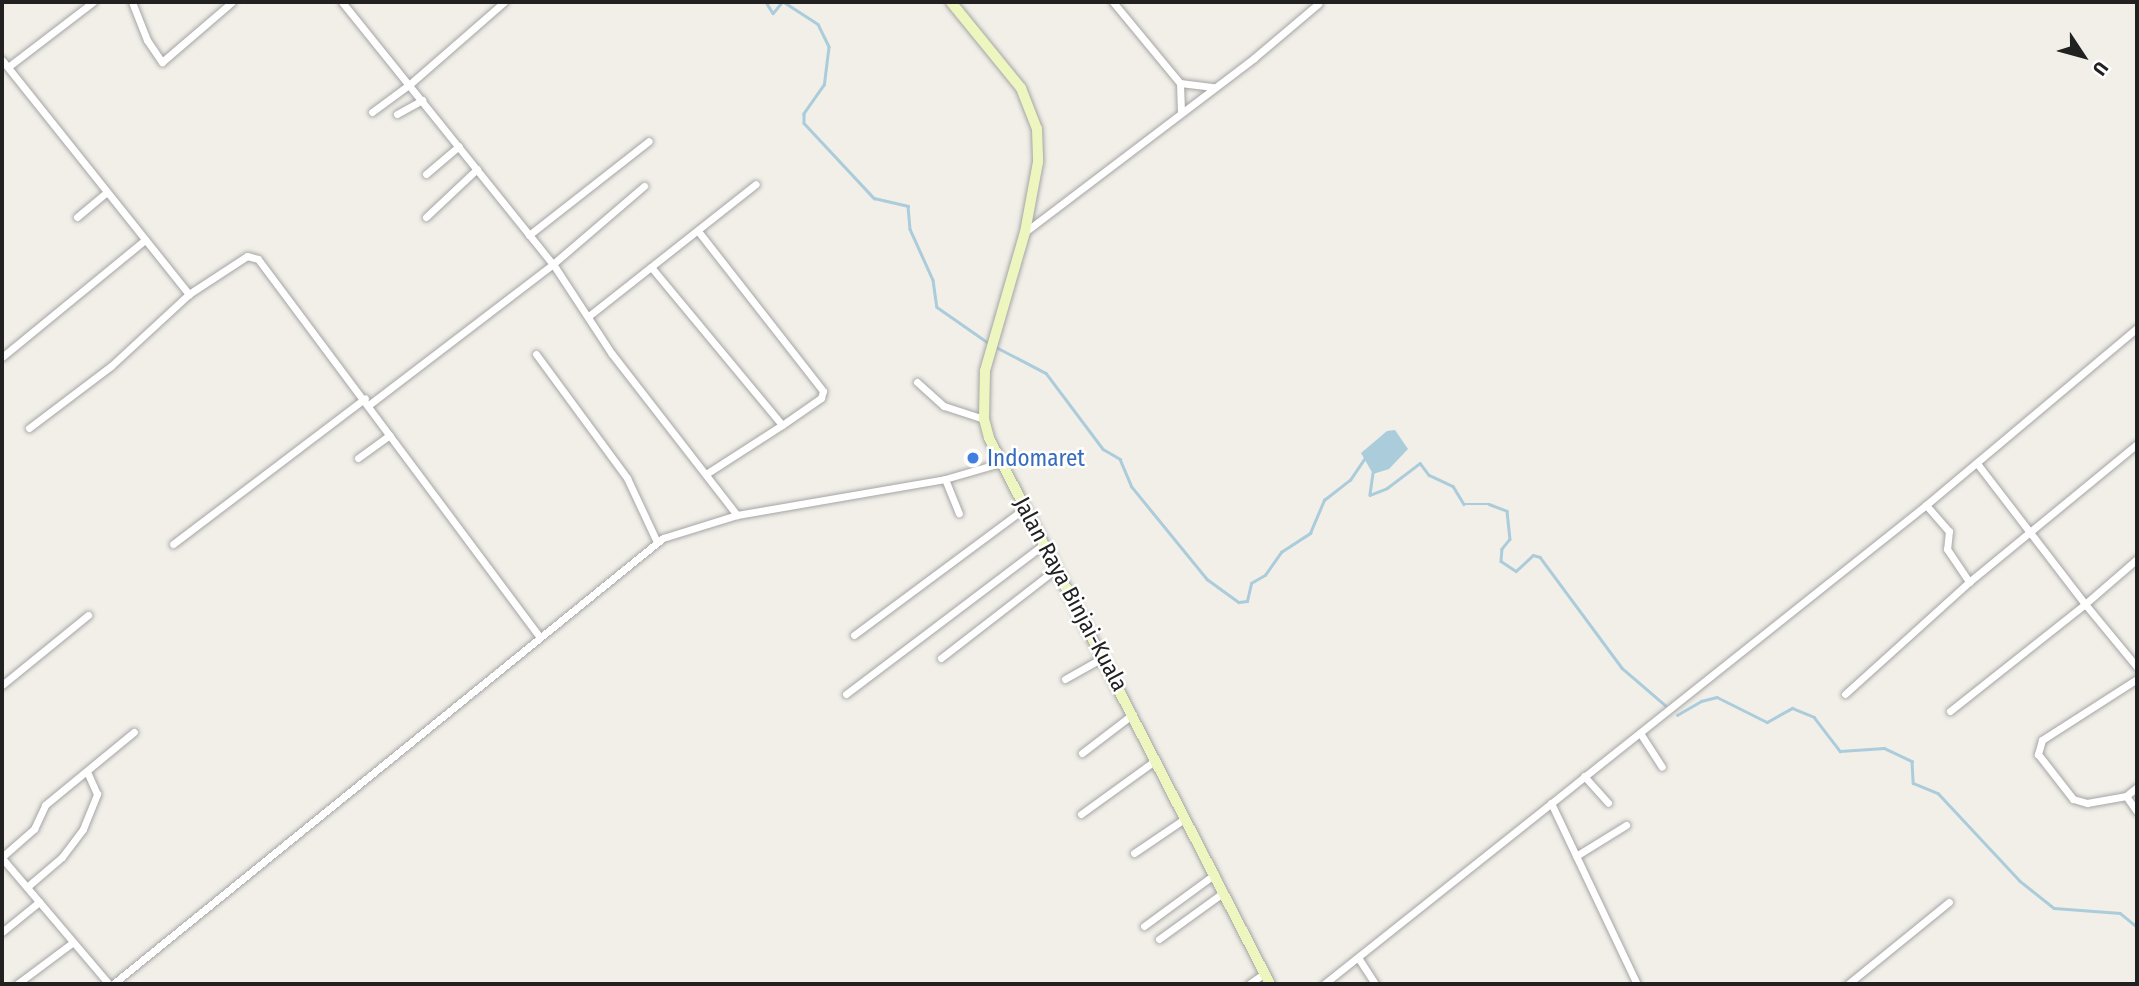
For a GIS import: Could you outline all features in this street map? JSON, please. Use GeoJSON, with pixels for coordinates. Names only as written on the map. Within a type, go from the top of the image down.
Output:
{"type":"FeatureCollection","features":[{"type":"Feature","properties":{"kind":"main road","name":"Jalan Raya Binjai-Kuala"},"geometry":{"type":"LineString","coordinates":[[951,2],[1030,106],[1038,162],[1025,232],[985,371],[984,419],[1000,463],[1105,656],[1184,819],[1225,892],[1270,984]]}},
{"type":"Feature","properties":{"kind":"street"},"geometry":{"type":"LineString","coordinates":[[8,68],[93,2]]}},
{"type":"Feature","properties":{"kind":"street"},"geometry":{"type":"LineString","coordinates":[[132,2],[147,40],[162,62],[232,2]]}},
{"type":"Feature","properties":{"kind":"street"},"geometry":{"type":"LineString","coordinates":[[342,2],[552,264],[590,315],[612,354],[737,515]]}},
{"type":"Feature","properties":{"kind":"street"},"geometry":{"type":"LineString","coordinates":[[372,112],[410,84],[504,2]]}},
{"type":"Feature","properties":{"kind":"street"},"geometry":{"type":"LineString","coordinates":[[1113,2],[1180,83],[1181,112]]}},
{"type":"Feature","properties":{"kind":"street"},"geometry":{"type":"LineString","coordinates":[[1025,232],[1318,4]]}},
{"type":"Feature","properties":{"kind":"street"},"geometry":{"type":"LineString","coordinates":[[2,60],[188,294]]}},
{"type":"Feature","properties":{"kind":"street"},"geometry":{"type":"LineString","coordinates":[[1180,83],[1214,87]]}},
{"type":"Feature","properties":{"kind":"street"},"geometry":{"type":"LineString","coordinates":[[397,114],[422,100]]}},
{"type":"Feature","properties":{"kind":"street"},"geometry":{"type":"LineString","coordinates":[[529,235],[649,141]]}},
{"type":"Feature","properties":{"kind":"street"},"geometry":{"type":"LineString","coordinates":[[426,174],[459,146]]}},
{"type":"Feature","properties":{"kind":"street"},"geometry":{"type":"LineString","coordinates":[[426,217],[477,169]]}},
{"type":"Feature","properties":{"kind":"street"},"geometry":{"type":"LineString","coordinates":[[590,315],[756,184]]}},
{"type":"Feature","properties":{"kind":"street"},"geometry":{"type":"LineString","coordinates":[[173,544],[552,264],[644,186]]}},
{"type":"Feature","properties":{"kind":"street"},"geometry":{"type":"LineString","coordinates":[[77,217],[106,192]]}},
{"type":"Feature","properties":{"kind":"street"},"geometry":{"type":"LineString","coordinates":[[698,231],[823,391],[821,398],[706,474]]}},
{"type":"Feature","properties":{"kind":"street"},"geometry":{"type":"LineString","coordinates":[[2,357],[145,240]]}},
{"type":"Feature","properties":{"kind":"street"},"geometry":{"type":"LineString","coordinates":[[29,428],[119,359],[188,294],[220,271],[253,257],[284,289],[539,636]]}},
{"type":"Feature","properties":{"kind":"street"},"geometry":{"type":"LineString","coordinates":[[651,267],[782,425]]}},
{"type":"Feature","properties":{"kind":"street"},"geometry":{"type":"LineString","coordinates":[[1324,984],[1359,959],[1584,776],[1926,505],[2137,328]]}},
{"type":"Feature","properties":{"kind":"street"},"geometry":{"type":"LineString","coordinates":[[537,354],[627,478],[656,542]]}},
{"type":"Feature","properties":{"kind":"street"},"geometry":{"type":"LineString","coordinates":[[917,382],[944,406],[984,419]]}},
{"type":"Feature","properties":{"kind":"street"},"geometry":{"type":"LineString","coordinates":[[358,458],[390,435]]}},
{"type":"Feature","properties":{"kind":"street"},"geometry":{"type":"LineString","coordinates":[[1845,694],[1969,582],[2137,444]]}},
{"type":"Feature","properties":{"kind":"street"},"geometry":{"type":"LineString","coordinates":[[134,732],[46,805],[34,829],[2,857],[72,943],[111,984],[656,542],[684,529],[737,515],[945,479],[1000,463]]}},
{"type":"Feature","properties":{"kind":"street"},"geometry":{"type":"LineString","coordinates":[[1977,463],[2137,667]]}},
{"type":"Feature","properties":{"kind":"street"},"geometry":{"type":"LineString","coordinates":[[945,479],[959,513]]}},
{"type":"Feature","properties":{"kind":"street"},"geometry":{"type":"LineString","coordinates":[[1926,505],[1950,531],[1947,549],[1969,582]]}},
{"type":"Feature","properties":{"kind":"street"},"geometry":{"type":"LineString","coordinates":[[854,635],[1025,508]]}},
{"type":"Feature","properties":{"kind":"street"},"geometry":{"type":"LineString","coordinates":[[846,694],[1044,544]]}},
{"type":"Feature","properties":{"kind":"street"},"geometry":{"type":"LineString","coordinates":[[1950,711],[2085,604],[2137,559]]}},
{"type":"Feature","properties":{"kind":"street"},"geometry":{"type":"LineString","coordinates":[[941,658],[1057,568]]}},
{"type":"Feature","properties":{"kind":"street"},"geometry":{"type":"LineString","coordinates":[[2,685],[88,615]]}},
{"type":"Feature","properties":{"kind":"street"},"geometry":{"type":"LineString","coordinates":[[1065,679],[1105,656]]}},
{"type":"Feature","properties":{"kind":"street"},"geometry":{"type":"LineString","coordinates":[[2137,679],[2039,746],[2038,754],[2073,799],[2087,803],[2126,796],[2137,787]]}},
{"type":"Feature","properties":{"kind":"street"},"geometry":{"type":"LineString","coordinates":[[1082,753],[1134,714]]}},
{"type":"Feature","properties":{"kind":"street"},"geometry":{"type":"LineString","coordinates":[[1640,733],[1662,767]]}},
{"type":"Feature","properties":{"kind":"street"},"geometry":{"type":"LineString","coordinates":[[1081,814],[1156,760]]}},
{"type":"Feature","properties":{"kind":"street"},"geometry":{"type":"LineString","coordinates":[[27,887],[83,829],[97,794],[87,772]]}},
{"type":"Feature","properties":{"kind":"street"},"geometry":{"type":"LineString","coordinates":[[1584,776],[1608,803]]}},
{"type":"Feature","properties":{"kind":"street"},"geometry":{"type":"LineString","coordinates":[[2126,796],[2137,812]]}},
{"type":"Feature","properties":{"kind":"street"},"geometry":{"type":"LineString","coordinates":[[1551,803],[1637,984]]}},
{"type":"Feature","properties":{"kind":"street"},"geometry":{"type":"LineString","coordinates":[[1134,853],[1184,819]]}},
{"type":"Feature","properties":{"kind":"street"},"geometry":{"type":"LineString","coordinates":[[1576,856],[1626,825]]}},
{"type":"Feature","properties":{"kind":"street"},"geometry":{"type":"LineString","coordinates":[[2,872],[10,865]]}},
{"type":"Feature","properties":{"kind":"street"},"geometry":{"type":"LineString","coordinates":[[1144,926],[1215,874]]}},
{"type":"Feature","properties":{"kind":"street"},"geometry":{"type":"LineString","coordinates":[[1159,939],[1225,892]]}},
{"type":"Feature","properties":{"kind":"street"},"geometry":{"type":"LineString","coordinates":[[2,932],[39,902]]}},
{"type":"Feature","properties":{"kind":"street"},"geometry":{"type":"LineString","coordinates":[[1848,984],[1949,902]]}},
{"type":"Feature","properties":{"kind":"street"},"geometry":{"type":"LineString","coordinates":[[17,984],[72,943]]}},
{"type":"Feature","properties":{"kind":"street"},"geometry":{"type":"LineString","coordinates":[[1359,959],[1375,984]]}},
{"type":"Feature","properties":{"kind":"street"},"geometry":{"type":"LineString","coordinates":[[1249,984],[1265,973]]}},
{"type":"Feature","properties":{"kind":"water"},"geometry":{"type":"Polygon","coordinates":[[[1395,430],[1408,449],[1389,469],[1373,474],[1361,453],[1387,431],[1395,430]]]}},
{"type":"Feature","properties":{"kind":"waterway"},"geometry":{"type":"LineString","coordinates":[[766,2],[773,13],[782,2]]}},
{"type":"Feature","properties":{"kind":"waterway"},"geometry":{"type":"LineString","coordinates":[[784,2],[818,24],[829,47],[824,85],[804,114],[804,123],[874,198],[908,206],[910,229],[933,280],[937,307],[990,344]]}},
{"type":"Feature","properties":{"kind":"waterway"},"geometry":{"type":"LineString","coordinates":[[996,347],[1046,373],[1103,449],[1120,459],[1132,487],[1207,579],[1239,602],[1247,601],[1251,583],[1265,575],[1281,552],[1310,533],[1324,500],[1350,480],[1365,458]]}},
{"type":"Feature","properties":{"kind":"waterway"},"geometry":{"type":"LineString","coordinates":[[1373,473],[1370,495],[1387,488],[1420,463],[1429,475],[1453,486],[1464,504],[1489,504],[1507,511],[1510,539],[1502,549],[1501,561],[1516,571],[1533,555],[1540,557],[1622,668],[1665,705]]}},
{"type":"Feature","properties":{"kind":"waterway"},"geometry":{"type":"LineString","coordinates":[[1677,715],[1701,701],[1717,697],[1767,722],[1792,708],[1814,717],[1840,751],[1884,748],[1912,761],[1913,783],[1938,793],[2020,881],[2054,908],[2120,913],[2137,927]]}},
{"type":"Feature","properties":{"kind":"place","name":"Indomaret"},"geometry":{"type":"Point","coordinates":[973,458]}}]}
